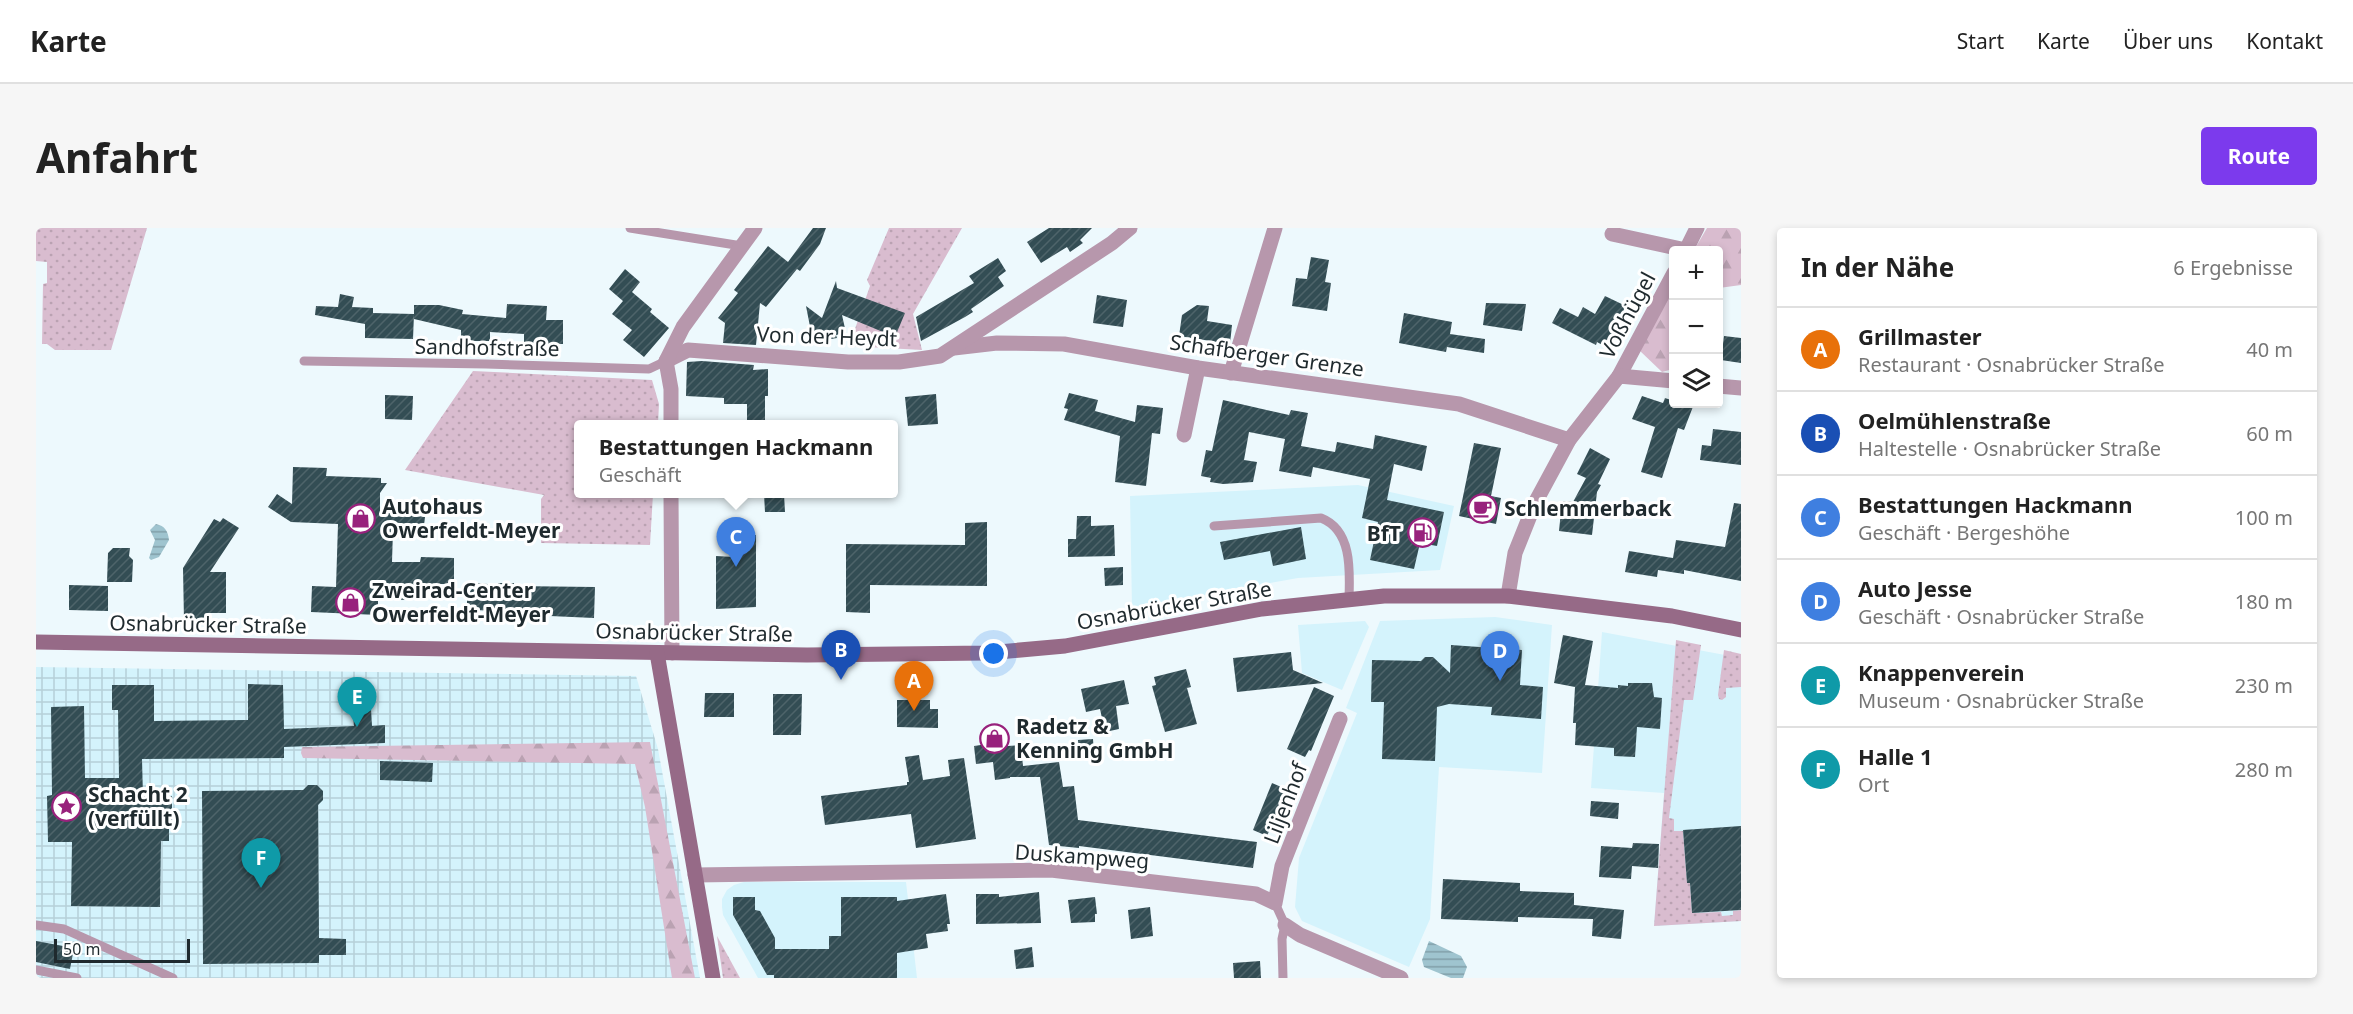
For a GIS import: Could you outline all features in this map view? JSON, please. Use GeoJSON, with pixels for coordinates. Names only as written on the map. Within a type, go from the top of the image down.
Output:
{"type":"FeatureCollection","features":[{"type":"Feature","properties":{"kind":"main road","name":"Osnabrücker Straße"},"geometry":{"type":"LineString","coordinates":[[36,642],[807,655],[987,653],[1065,646],[1262,609],[1384,596],[1508,596],[1672,616],[1741,630]]}},
{"type":"Feature","properties":{"kind":"main road"},"geometry":{"type":"LineString","coordinates":[[665,653],[695,875],[713,978]]}},
{"type":"Feature","properties":{"kind":"street"},"geometry":{"type":"LineString","coordinates":[[671,420],[671,389],[666,361],[683,327],[755,228]]}},
{"type":"Feature","properties":{"kind":"street","name":"Von der Heydt"},"geometry":{"type":"LineString","coordinates":[[666,361],[688,350],[848,362],[899,362],[940,356],[1112,243],[1130,228]]}},
{"type":"Feature","properties":{"kind":"street"},"geometry":{"type":"LineString","coordinates":[[1231,373],[1275,228]]}},
{"type":"Feature","properties":{"kind":"street"},"geometry":{"type":"LineString","coordinates":[[1688,246],[1698,228]]}},
{"type":"Feature","properties":{"kind":"street"},"geometry":{"type":"LineString","coordinates":[[1612,234],[1669,246]]}},
{"type":"Feature","properties":{"kind":"street","name":"Voßhügel"},"geometry":{"type":"LineString","coordinates":[[1508,596],[1515,553],[1535,503],[1569,440],[1618,376],[1669,282]]}},
{"type":"Feature","properties":{"kind":"street","name":"Schafberger Grenze"},"geometry":{"type":"LineString","coordinates":[[954,348],[997,343],[1064,344],[1198,368],[1459,404],[1569,440]]}},
{"type":"Feature","properties":{"kind":"street"},"geometry":{"type":"LineString","coordinates":[[1184,435],[1198,368]]}},
{"type":"Feature","properties":{"kind":"street","name":"Voßhügel"},"geometry":{"type":"LineString","coordinates":[[1618,376],[1669,381]]}},
{"type":"Feature","properties":{"kind":"street"},"geometry":{"type":"LineString","coordinates":[[1723,386],[1741,388]]}},
{"type":"Feature","properties":{"kind":"street"},"geometry":{"type":"LineString","coordinates":[[665,653],[671,498]]}},
{"type":"Feature","properties":{"kind":"street","name":"Liljenhof"},"geometry":{"type":"LineString","coordinates":[[1275,903],[1282,866],[1340,719]]}},
{"type":"Feature","properties":{"kind":"street","name":"Duskampweg"},"geometry":{"type":"LineString","coordinates":[[695,875],[1051,870],[1256,894],[1275,903]]}},
{"type":"Feature","properties":{"kind":"street"},"geometry":{"type":"LineString","coordinates":[[1285,925],[1300,935],[1401,978]]}},
{"type":"Feature","properties":{"kind":"lane"},"geometry":{"type":"LineString","coordinates":[[630,228],[742,246]]}},
{"type":"Feature","properties":{"kind":"lane","name":"Sandhofstraße"},"geometry":{"type":"LineString","coordinates":[[304,361],[486,363],[649,369],[666,361]]}},
{"type":"Feature","properties":{"kind":"lane"},"geometry":{"type":"LineString","coordinates":[[1214,526],[1322,518],[1331,522],[1342,535],[1347,554],[1349,598]]}},
{"type":"Feature","properties":{"kind":"lane"},"geometry":{"type":"LineString","coordinates":[[1275,903],[1285,925],[1282,939],[1283,978]]}},
{"type":"Feature","properties":{"kind":"lane"},"geometry":{"type":"LineString","coordinates":[[36,925],[64,929],[173,978]]}},
{"type":"Feature","properties":{"kind":"lane"},"geometry":{"type":"LineString","coordinates":[[36,970],[77,978]]}},
{"type":"Feature","properties":{"kind":"shaded area"},"geometry":{"type":"Polygon","coordinates":[[[1358,485],[1454,506],[1440,570],[1298,578],[1132,608],[1130,496],[1358,485]]]}},
{"type":"Feature","properties":{"kind":"shaded area"},"geometry":{"type":"Polygon","coordinates":[[[156,524],[166,529],[169,540],[159,557],[151,560],[149,558],[155,540],[150,530],[156,524]]]}},
{"type":"Feature","properties":{"kind":"shaded area"},"geometry":{"type":"Polygon","coordinates":[[[1495,617],[1552,625],[1542,773],[1439,767],[1430,919],[1409,967],[1302,921],[1295,907],[1299,858],[1357,713],[1346,708],[1380,621],[1495,617]]]}},
{"type":"Feature","properties":{"kind":"shaded area"},"geometry":{"type":"Polygon","coordinates":[[[1365,621],[1369,627],[1342,690],[1302,673],[1298,625],[1365,621]]]}},
{"type":"Feature","properties":{"kind":"shaded area"},"geometry":{"type":"Polygon","coordinates":[[[1602,632],[1741,658],[1741,921],[1654,926],[1664,793],[1591,788],[1602,632]]]}},
{"type":"Feature","properties":{"kind":"shaded area"},"geometry":{"type":"Polygon","coordinates":[[[36,667],[636,676],[658,749],[700,978],[36,978],[36,667]]]}},
{"type":"Feature","properties":{"kind":"shaded area"},"geometry":{"type":"Polygon","coordinates":[[[744,882],[906,882],[917,978],[758,978],[723,915],[722,899],[727,890],[744,882]]]}},
{"type":"Feature","properties":{"kind":"shaded area"},"geometry":{"type":"Polygon","coordinates":[[[1429,941],[1461,956],[1467,967],[1463,978],[1451,978],[1424,967],[1422,960],[1429,941]]]}},
{"type":"Feature","properties":{"kind":"green space"},"geometry":{"type":"Polygon","coordinates":[[[36,228],[147,228],[111,350],[55,350],[47,344],[42,344],[43,284],[47,283],[47,262],[36,261],[36,228]]]}},
{"type":"Feature","properties":{"kind":"green space"},"geometry":{"type":"Polygon","coordinates":[[[889,228],[962,228],[913,314],[922,350],[849,346],[870,286],[867,280],[889,228]]]}},
{"type":"Feature","properties":{"kind":"green space"},"geometry":{"type":"Polygon","coordinates":[[[1707,228],[1741,228],[1741,285],[1723,287],[1723,246],[1696,246],[1707,228]]]}},
{"type":"Feature","properties":{"kind":"green space"},"geometry":{"type":"Polygon","coordinates":[[[1669,293],[1669,370],[1662,372],[1639,350],[1669,293]]]}},
{"type":"Feature","properties":{"kind":"green space"},"geometry":{"type":"Polygon","coordinates":[[[473,371],[652,380],[659,404],[658,420],[574,420],[574,498],[653,498],[650,545],[541,543],[541,499],[544,495],[405,470],[473,371]]]}},
{"type":"Feature","properties":{"kind":"green space"},"geometry":{"type":"Polygon","coordinates":[[[1676,640],[1701,645],[1693,700],[1684,700],[1669,818],[1674,819],[1674,831],[1683,831],[1692,913],[1721,912],[1722,916],[1733,915],[1733,911],[1741,910],[1741,921],[1654,926],[1676,640]]]}},
{"type":"Feature","properties":{"kind":"green space"},"geometry":{"type":"Polygon","coordinates":[[[1724,650],[1741,654],[1741,687],[1726,688],[1726,697],[1722,700],[1718,695],[1724,650]]]}},
{"type":"Feature","properties":{"kind":"green space"},"geometry":{"type":"Polygon","coordinates":[[[650,742],[695,978],[672,978],[645,807],[635,764],[303,758],[301,753],[302,747],[650,742]]]}},
{"type":"Feature","properties":{"kind":"green space"},"geometry":{"type":"Polygon","coordinates":[[[717,936],[740,978],[723,978],[717,936]]]}},
{"type":"Feature","properties":{"kind":"building"},"geometry":{"type":"Polygon","coordinates":[[[813,228],[826,228],[820,244],[800,271],[797,269],[766,307],[760,303],[756,345],[723,343],[725,323],[718,318],[738,293],[734,290],[768,246],[788,262],[813,228]]]}},
{"type":"Feature","properties":{"kind":"building"},"geometry":{"type":"Polygon","coordinates":[[[1049,228],[1092,228],[1080,240],[1083,243],[1070,252],[1067,247],[1041,263],[1027,242],[1049,228]]]}},
{"type":"Feature","properties":{"kind":"building"},"geometry":{"type":"Polygon","coordinates":[[[1311,257],[1329,260],[1325,282],[1331,283],[1327,311],[1292,306],[1296,278],[1307,279],[1311,257]]]}},
{"type":"Feature","properties":{"kind":"building"},"geometry":{"type":"Polygon","coordinates":[[[998,258],[1006,271],[998,277],[1004,286],[971,309],[973,312],[921,341],[916,317],[974,283],[969,276],[998,258]]]}},
{"type":"Feature","properties":{"kind":"building"},"geometry":{"type":"Polygon","coordinates":[[[625,269],[640,282],[632,292],[669,328],[644,357],[623,340],[632,330],[612,314],[623,301],[609,289],[625,269]]]}},
{"type":"Feature","properties":{"kind":"building"},"geometry":{"type":"Polygon","coordinates":[[[836,281],[837,288],[905,313],[895,337],[842,315],[846,333],[836,335],[837,338],[813,342],[806,306],[822,318],[836,281]]]}},
{"type":"Feature","properties":{"kind":"building"},"geometry":{"type":"Polygon","coordinates":[[[340,294],[354,297],[352,307],[373,308],[373,313],[414,314],[413,339],[365,338],[365,324],[315,315],[316,306],[338,307],[340,294]]]}},
{"type":"Feature","properties":{"kind":"building"},"geometry":{"type":"Polygon","coordinates":[[[1097,295],[1127,300],[1123,327],[1093,323],[1097,295]]]}},
{"type":"Feature","properties":{"kind":"building"},"geometry":{"type":"Polygon","coordinates":[[[1605,296],[1628,307],[1606,347],[1597,342],[1596,345],[1552,323],[1560,308],[1578,317],[1583,307],[1595,314],[1605,296]]]}},
{"type":"Feature","properties":{"kind":"building"},"geometry":{"type":"Polygon","coordinates":[[[1486,303],[1526,304],[1522,331],[1483,325],[1486,303]]]}},
{"type":"Feature","properties":{"kind":"building"},"geometry":{"type":"Polygon","coordinates":[[[507,304],[547,306],[546,320],[563,320],[563,344],[524,343],[524,334],[490,332],[490,341],[461,341],[461,330],[414,319],[414,305],[439,305],[463,310],[462,314],[506,318],[507,304]]]}},
{"type":"Feature","properties":{"kind":"building"},"geometry":{"type":"Polygon","coordinates":[[[1197,305],[1209,306],[1207,321],[1232,325],[1230,344],[1179,336],[1182,315],[1197,305]]]}},
{"type":"Feature","properties":{"kind":"building"},"geometry":{"type":"Polygon","coordinates":[[[1404,313],[1452,322],[1450,334],[1485,339],[1484,353],[1447,347],[1446,352],[1399,343],[1404,313]]]}},
{"type":"Feature","properties":{"kind":"building"},"geometry":{"type":"Polygon","coordinates":[[[1724,336],[1741,338],[1741,363],[1723,360],[1724,336]]]}},
{"type":"Feature","properties":{"kind":"building"},"geometry":{"type":"Polygon","coordinates":[[[687,362],[754,365],[753,370],[768,369],[765,420],[747,420],[747,404],[724,404],[724,398],[686,396],[687,362]]]}},
{"type":"Feature","properties":{"kind":"building"},"geometry":{"type":"Polygon","coordinates":[[[1069,393],[1098,400],[1095,411],[1135,422],[1137,405],[1163,408],[1160,434],[1152,433],[1146,486],[1115,482],[1120,436],[1064,420],[1068,409],[1064,408],[1069,393]]]}},
{"type":"Feature","properties":{"kind":"building"},"geometry":{"type":"Polygon","coordinates":[[[936,394],[938,424],[908,426],[905,397],[936,394]]]}},
{"type":"Feature","properties":{"kind":"building"},"geometry":{"type":"Polygon","coordinates":[[[385,395],[413,396],[412,420],[385,419],[385,395]]]}},
{"type":"Feature","properties":{"kind":"building"},"geometry":{"type":"Polygon","coordinates":[[[1642,396],[1663,403],[1665,398],[1669,399],[1669,408],[1692,408],[1684,430],[1678,428],[1662,478],[1641,472],[1655,427],[1632,419],[1642,396]]]}},
{"type":"Feature","properties":{"kind":"building"},"geometry":{"type":"Polygon","coordinates":[[[1223,400],[1289,415],[1291,410],[1308,413],[1301,446],[1335,452],[1337,442],[1373,449],[1375,435],[1427,446],[1422,471],[1394,464],[1387,500],[1444,512],[1437,546],[1420,543],[1414,569],[1370,560],[1378,522],[1362,518],[1370,479],[1313,467],[1311,477],[1279,471],[1285,439],[1249,432],[1244,460],[1257,462],[1253,482],[1223,484],[1210,482],[1211,478],[1201,476],[1206,450],[1212,451],[1223,400]]]}},
{"type":"Feature","properties":{"kind":"building"},"geometry":{"type":"Polygon","coordinates":[[[1713,429],[1741,432],[1741,465],[1700,460],[1702,445],[1711,446],[1713,429]]]}},
{"type":"Feature","properties":{"kind":"building"},"geometry":{"type":"Polygon","coordinates":[[[1474,443],[1501,448],[1491,496],[1501,498],[1496,524],[1459,516],[1474,443]]]}},
{"type":"Feature","properties":{"kind":"building"},"geometry":{"type":"Polygon","coordinates":[[[1590,448],[1610,459],[1598,484],[1601,485],[1597,492],[1592,535],[1559,531],[1562,501],[1573,502],[1586,478],[1577,474],[1590,448]]]}},
{"type":"Feature","properties":{"kind":"building"},"geometry":{"type":"Polygon","coordinates":[[[293,467],[327,468],[326,476],[381,478],[381,483],[387,483],[380,493],[380,511],[425,517],[423,534],[393,530],[392,562],[420,562],[421,557],[454,558],[454,584],[421,584],[420,600],[378,600],[378,615],[311,612],[312,586],[336,587],[338,524],[291,522],[268,507],[277,494],[292,504],[293,467]]]}},
{"type":"Feature","properties":{"kind":"building"},"geometry":{"type":"Polygon","coordinates":[[[764,498],[784,498],[785,512],[765,512],[764,498]]]}},
{"type":"Feature","properties":{"kind":"building"},"geometry":{"type":"Polygon","coordinates":[[[1734,503],[1741,504],[1741,581],[1684,570],[1684,574],[1658,570],[1657,577],[1625,572],[1629,551],[1673,558],[1676,540],[1725,547],[1734,503]]]}},
{"type":"Feature","properties":{"kind":"building"},"geometry":{"type":"Polygon","coordinates":[[[1077,516],[1091,516],[1091,526],[1114,525],[1115,556],[1068,557],[1068,539],[1076,539],[1077,516]]]}},
{"type":"Feature","properties":{"kind":"building"},"geometry":{"type":"Polygon","coordinates":[[[223,518],[239,528],[210,572],[226,572],[226,613],[207,613],[207,621],[184,621],[183,568],[214,519],[220,522],[223,518]]]}},
{"type":"Feature","properties":{"kind":"building"},"geometry":{"type":"Polygon","coordinates":[[[987,522],[987,586],[870,585],[870,613],[846,612],[846,544],[965,545],[965,523],[987,522]]]}},
{"type":"Feature","properties":{"kind":"building"},"geometry":{"type":"Polygon","coordinates":[[[1301,527],[1306,559],[1273,566],[1270,551],[1224,560],[1220,542],[1301,527]]]}},
{"type":"Feature","properties":{"kind":"building"},"geometry":{"type":"Polygon","coordinates":[[[734,535],[756,535],[756,607],[716,609],[716,556],[734,557],[734,535]]]}},
{"type":"Feature","properties":{"kind":"building"},"geometry":{"type":"Polygon","coordinates":[[[113,548],[130,548],[129,556],[133,560],[132,582],[107,582],[108,553],[113,548]]]}},
{"type":"Feature","properties":{"kind":"building"},"geometry":{"type":"Polygon","coordinates":[[[1123,567],[1123,585],[1105,586],[1104,568],[1123,567]]]}},
{"type":"Feature","properties":{"kind":"building"},"geometry":{"type":"Polygon","coordinates":[[[477,583],[595,587],[594,618],[550,616],[550,612],[467,610],[467,595],[477,583]]]}},
{"type":"Feature","properties":{"kind":"building"},"geometry":{"type":"Polygon","coordinates":[[[69,585],[108,586],[108,611],[69,610],[69,585]]]}},
{"type":"Feature","properties":{"kind":"building"},"geometry":{"type":"Polygon","coordinates":[[[1563,635],[1593,641],[1585,685],[1618,688],[1618,685],[1628,686],[1628,683],[1652,683],[1654,697],[1662,698],[1660,729],[1637,727],[1635,757],[1614,756],[1614,748],[1575,745],[1576,723],[1573,723],[1575,687],[1554,683],[1563,635]]]}},
{"type":"Feature","properties":{"kind":"building"},"geometry":{"type":"Polygon","coordinates":[[[1451,645],[1522,650],[1520,685],[1543,687],[1541,719],[1491,715],[1492,707],[1449,704],[1437,707],[1435,761],[1382,759],[1384,702],[1371,702],[1372,660],[1421,661],[1425,657],[1433,657],[1450,673],[1451,645]]]}},
{"type":"Feature","properties":{"kind":"building"},"geometry":{"type":"Polygon","coordinates":[[[1291,652],[1293,670],[1323,683],[1237,692],[1233,658],[1291,652]]]}},
{"type":"Feature","properties":{"kind":"building"},"geometry":{"type":"Polygon","coordinates":[[[1186,669],[1191,687],[1187,688],[1197,724],[1165,732],[1152,686],[1156,685],[1154,677],[1186,669]]]}},
{"type":"Feature","properties":{"kind":"building"},"geometry":{"type":"Polygon","coordinates":[[[1124,680],[1129,704],[1116,706],[1119,729],[1105,732],[1100,709],[1086,712],[1081,689],[1124,680]]]}},
{"type":"Feature","properties":{"kind":"building"},"geometry":{"type":"Polygon","coordinates":[[[248,684],[283,685],[284,729],[354,726],[353,710],[371,709],[372,726],[385,725],[385,743],[284,747],[284,758],[142,759],[143,796],[172,796],[172,829],[169,829],[169,841],[161,841],[160,907],[71,906],[72,842],[48,842],[47,796],[52,795],[51,707],[84,706],[85,778],[119,778],[118,710],[112,710],[112,685],[154,685],[154,721],[248,720],[248,684]]]}},
{"type":"Feature","properties":{"kind":"building"},"geometry":{"type":"Polygon","coordinates":[[[1314,687],[1334,696],[1311,751],[1309,750],[1305,757],[1287,749],[1314,687]]]}},
{"type":"Feature","properties":{"kind":"building"},"geometry":{"type":"Polygon","coordinates":[[[705,693],[734,693],[734,717],[704,717],[705,693]]]}},
{"type":"Feature","properties":{"kind":"building"},"geometry":{"type":"Polygon","coordinates":[[[773,694],[802,694],[801,735],[773,735],[773,694]]]}},
{"type":"Feature","properties":{"kind":"building"},"geometry":{"type":"Polygon","coordinates":[[[897,700],[930,700],[930,709],[938,709],[938,728],[897,727],[897,700]]]}},
{"type":"Feature","properties":{"kind":"building"},"geometry":{"type":"Polygon","coordinates":[[[1093,739],[1094,754],[1079,755],[1078,740],[1093,739]]]}},
{"type":"Feature","properties":{"kind":"building"},"geometry":{"type":"Polygon","coordinates":[[[994,743],[995,747],[1021,745],[1023,766],[1059,762],[1063,787],[1074,786],[1078,820],[1257,842],[1253,868],[1079,846],[1079,848],[1049,845],[1040,777],[1010,777],[995,780],[993,762],[976,764],[974,746],[994,743]]]}},
{"type":"Feature","properties":{"kind":"building"},"geometry":{"type":"Polygon","coordinates":[[[919,755],[923,780],[950,776],[948,760],[964,758],[976,839],[916,848],[911,814],[825,825],[821,796],[907,785],[909,782],[905,757],[919,755]]]}},
{"type":"Feature","properties":{"kind":"building"},"geometry":{"type":"Polygon","coordinates":[[[380,761],[433,763],[432,782],[380,780],[380,761]]]}},
{"type":"Feature","properties":{"kind":"building"},"geometry":{"type":"Polygon","coordinates":[[[1272,783],[1286,789],[1267,836],[1253,830],[1272,783]]]}},
{"type":"Feature","properties":{"kind":"building"},"geometry":{"type":"Polygon","coordinates":[[[308,785],[317,785],[323,791],[323,800],[318,805],[319,938],[346,939],[346,955],[319,955],[319,963],[203,964],[202,791],[303,790],[308,785]]]}},
{"type":"Feature","properties":{"kind":"building"},"geometry":{"type":"Polygon","coordinates":[[[1591,801],[1619,803],[1618,819],[1590,816],[1591,801]]]}},
{"type":"Feature","properties":{"kind":"building"},"geometry":{"type":"Polygon","coordinates":[[[1741,826],[1741,910],[1692,913],[1683,830],[1741,826]]]}},
{"type":"Feature","properties":{"kind":"building"},"geometry":{"type":"Polygon","coordinates":[[[1633,843],[1659,844],[1658,868],[1632,866],[1631,879],[1599,877],[1601,846],[1632,848],[1633,843]]]}},
{"type":"Feature","properties":{"kind":"building"},"geometry":{"type":"Polygon","coordinates":[[[1443,879],[1520,883],[1520,891],[1574,893],[1574,905],[1624,910],[1621,939],[1592,936],[1593,919],[1518,917],[1518,922],[1441,919],[1443,879]]]}},
{"type":"Feature","properties":{"kind":"building"},"geometry":{"type":"Polygon","coordinates":[[[1039,892],[1041,923],[976,924],[976,894],[999,894],[999,897],[1039,892]]]}},
{"type":"Feature","properties":{"kind":"building"},"geometry":{"type":"Polygon","coordinates":[[[946,894],[950,924],[947,924],[948,931],[926,934],[928,948],[897,953],[897,978],[774,978],[774,975],[767,975],[733,915],[733,897],[755,897],[755,910],[760,911],[775,938],[775,949],[829,949],[829,936],[841,936],[841,897],[897,897],[897,901],[946,894]]]}},
{"type":"Feature","properties":{"kind":"building"},"geometry":{"type":"Polygon","coordinates":[[[1095,897],[1097,914],[1095,914],[1095,922],[1071,923],[1068,900],[1095,897]]]}},
{"type":"Feature","properties":{"kind":"building"},"geometry":{"type":"Polygon","coordinates":[[[1150,907],[1153,936],[1131,939],[1128,910],[1150,907]]]}},
{"type":"Feature","properties":{"kind":"building"},"geometry":{"type":"Polygon","coordinates":[[[36,941],[74,948],[70,969],[36,962],[36,941]]]}},
{"type":"Feature","properties":{"kind":"building"},"geometry":{"type":"Polygon","coordinates":[[[1032,947],[1034,967],[1016,969],[1014,950],[1032,947]]]}},
{"type":"Feature","properties":{"kind":"building"},"geometry":{"type":"Polygon","coordinates":[[[1260,961],[1261,978],[1234,978],[1233,963],[1260,961]]]}},
{"type":"Feature","properties":{"kind":"place","name":"Schlemmerback"},"geometry":{"type":"Point","coordinates":[1483,508]}},
{"type":"Feature","properties":{"kind":"place","name":"Autohaus Owerfeldt-Meyer"},"geometry":{"type":"Point","coordinates":[361,518]}},
{"type":"Feature","properties":{"kind":"place","name":"BfT"},"geometry":{"type":"Point","coordinates":[1422,533]}},
{"type":"Feature","properties":{"kind":"place","name":"Bestattungen Hackmann"},"geometry":{"type":"Point","coordinates":[736,567]}},
{"type":"Feature","properties":{"kind":"place","name":"Zweirad-Center Owerfeldt-Meyer"},"geometry":{"type":"Point","coordinates":[351,602]}},
{"type":"Feature","properties":{"kind":"place","name":"Oelmühlenstraße"},"geometry":{"type":"Point","coordinates":[841,680]}},
{"type":"Feature","properties":{"kind":"place","name":"Auto Jesse"},"geometry":{"type":"Point","coordinates":[1500,681]}},
{"type":"Feature","properties":{"kind":"place","name":"Grillmaster"},"geometry":{"type":"Point","coordinates":[914,711]}},
{"type":"Feature","properties":{"kind":"place","name":"Knappenverein"},"geometry":{"type":"Point","coordinates":[357,727]}},
{"type":"Feature","properties":{"kind":"place","name":"Radetz & Kenning GmbH"},"geometry":{"type":"Point","coordinates":[995,738]}},
{"type":"Feature","properties":{"kind":"place","name":"Schacht 2 (verfüllt)"},"geometry":{"type":"Point","coordinates":[67,806]}},
{"type":"Feature","properties":{"kind":"place","name":"Halle 1"},"geometry":{"type":"Point","coordinates":[261,888]}}]}
